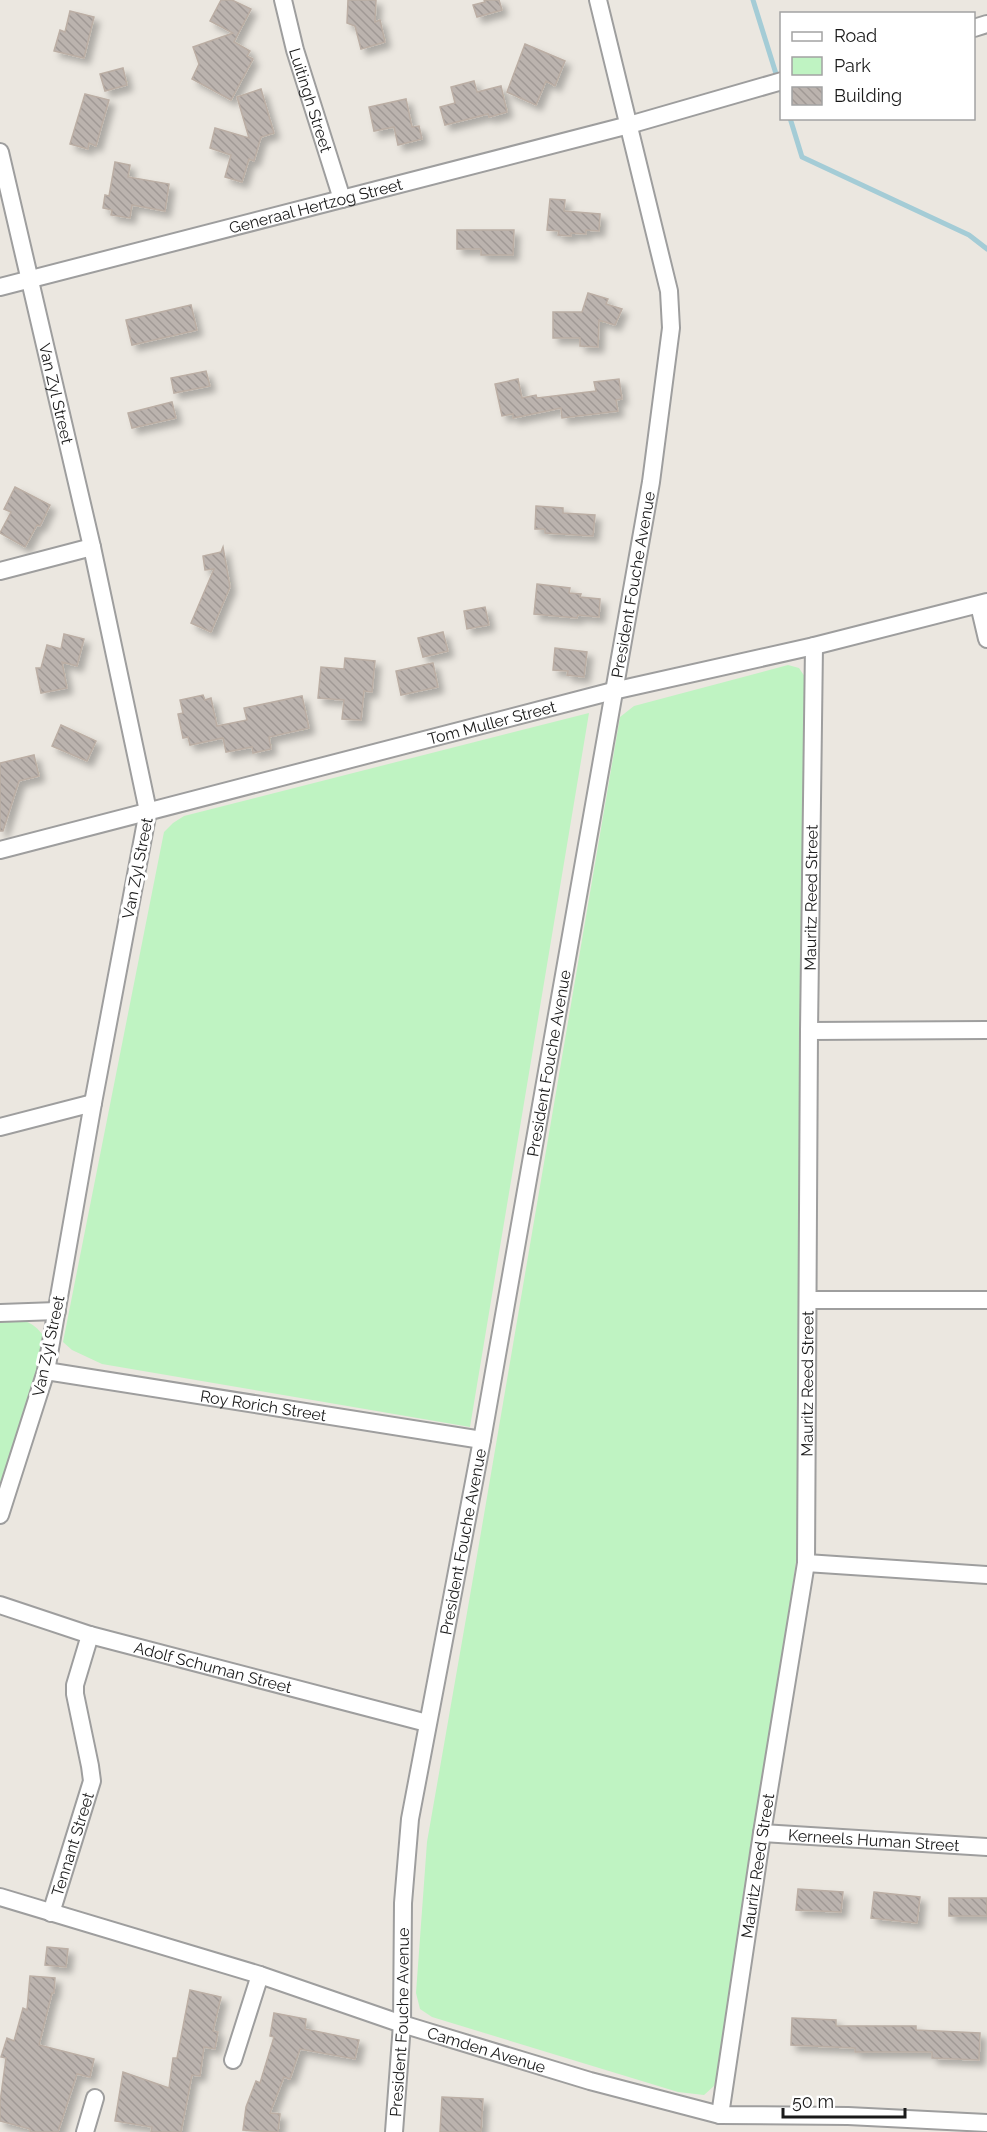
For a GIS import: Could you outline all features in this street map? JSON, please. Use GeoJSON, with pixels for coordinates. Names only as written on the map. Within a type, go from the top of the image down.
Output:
{"type":"FeatureCollection","features":[{"type":"Feature","properties":{"kind":"street","name":"Luitingh Street"},"geometry":{"type":"LineString","coordinates":[[283,0],[342,199]]}},
{"type":"Feature","properties":{"kind":"street","name":"President Fouche Avenue"},"geometry":{"type":"LineString","coordinates":[[394,2132],[402,2024],[403,1903],[409,1831],[427,1723],[482,1440],[651,482],[671,328],[669,291],[598,0]]}},
{"type":"Feature","properties":{"kind":"street","name":"Generaal Hertzog Street"},"geometry":{"type":"LineString","coordinates":[[0,287],[629,125],[773,84]]}},
{"type":"Feature","properties":{"kind":"street","name":"Van Zyl Street"},"geometry":{"type":"LineString","coordinates":[[0,152],[92,547],[148,811],[46,1371],[0,1515]]}},
{"type":"Feature","properties":{"kind":"street"},"geometry":{"type":"LineString","coordinates":[[0,571],[92,547]]}},
{"type":"Feature","properties":{"kind":"street","name":"Tom Muller Street"},"geometry":{"type":"LineString","coordinates":[[0,850],[613,691],[814,646],[983,603]]}},
{"type":"Feature","properties":{"kind":"street"},"geometry":{"type":"LineString","coordinates":[[983,603],[987,639]]}},
{"type":"Feature","properties":{"kind":"street","name":"Mauritz Reed Street"},"geometry":{"type":"LineString","coordinates":[[720,2115],[762,1833],[806,1563],[814,646]]}},
{"type":"Feature","properties":{"kind":"street"},"geometry":{"type":"LineString","coordinates":[[809,1031],[987,1029]]}},
{"type":"Feature","properties":{"kind":"street"},"geometry":{"type":"LineString","coordinates":[[0,1127],[93,1103]]}},
{"type":"Feature","properties":{"kind":"street"},"geometry":{"type":"LineString","coordinates":[[808,1300],[987,1300]]}},
{"type":"Feature","properties":{"kind":"street"},"geometry":{"type":"LineString","coordinates":[[0,1312],[57,1311]]}},
{"type":"Feature","properties":{"kind":"street","name":"Roy Rorich Street"},"geometry":{"type":"LineString","coordinates":[[46,1371],[482,1440]]}},
{"type":"Feature","properties":{"kind":"street"},"geometry":{"type":"LineString","coordinates":[[806,1563],[987,1575]]}},
{"type":"Feature","properties":{"kind":"street","name":"Adolf Schuman Street"},"geometry":{"type":"LineString","coordinates":[[0,1605],[90,1635],[427,1723]]}},
{"type":"Feature","properties":{"kind":"street","name":"Tennant Street"},"geometry":{"type":"LineString","coordinates":[[51,1913],[92,1781],[75,1694],[75,1685],[90,1635]]}},
{"type":"Feature","properties":{"kind":"street","name":"Kerneels Human Street"},"geometry":{"type":"LineString","coordinates":[[762,1833],[987,1847]]}},
{"type":"Feature","properties":{"kind":"street","name":"Camden Avenue"},"geometry":{"type":"LineString","coordinates":[[0,1897],[260,1975],[402,2024],[590,2081],[720,2115],[848,2116],[987,2123]]}},
{"type":"Feature","properties":{"kind":"street"},"geometry":{"type":"LineString","coordinates":[[233,2060],[260,1975]]}},
{"type":"Feature","properties":{"kind":"street"},"geometry":{"type":"LineString","coordinates":[[85,2132],[95,2098]]}},
{"type":"Feature","properties":{"kind":"green space"},"geometry":{"type":"Polygon","coordinates":[[[788,665],[799,668],[805,677],[797,1555],[721,2068],[714,2086],[704,2095],[678,2092],[432,2017],[420,2009],[416,1993],[427,1842],[620,717],[634,706],[788,665]]]}},
{"type":"Feature","properties":{"kind":"green space"},"geometry":{"type":"Polygon","coordinates":[[[589,713],[470,1427],[102,1364],[72,1350],[63,1342],[164,832],[184,816],[589,713]]]}},
{"type":"Feature","properties":{"kind":"green space"},"geometry":{"type":"Polygon","coordinates":[[[0,1320],[19,1320],[29,1323],[43,1335],[37,1374],[0,1487],[0,1320]]]}},
{"type":"Feature","properties":{"kind":"building"},"geometry":{"type":"Polygon","coordinates":[[[221,0],[232,0],[251,9],[234,42],[250,51],[247,56],[253,59],[231,100],[192,79],[199,64],[193,47],[233,33],[210,21],[221,0]]]}},
{"type":"Feature","properties":{"kind":"building"},"geometry":{"type":"Polygon","coordinates":[[[348,0],[376,0],[375,22],[380,20],[385,42],[361,49],[355,26],[347,23],[348,0]]]}},
{"type":"Feature","properties":{"kind":"building"},"geometry":{"type":"Polygon","coordinates":[[[484,0],[499,0],[502,10],[477,17],[473,5],[485,2],[484,0]]]}},
{"type":"Feature","properties":{"kind":"building"},"geometry":{"type":"Polygon","coordinates":[[[70,11],[94,17],[84,58],[54,51],[60,30],[65,32],[70,11]]]}},
{"type":"Feature","properties":{"kind":"building"},"geometry":{"type":"Polygon","coordinates":[[[525,44],[565,61],[555,86],[546,81],[536,105],[507,92],[525,44]]]}},
{"type":"Feature","properties":{"kind":"building"},"geometry":{"type":"Polygon","coordinates":[[[123,68],[127,85],[105,91],[100,74],[123,68]]]}},
{"type":"Feature","properties":{"kind":"building"},"geometry":{"type":"Polygon","coordinates":[[[474,81],[477,92],[501,86],[507,112],[489,117],[488,114],[445,125],[440,107],[455,103],[451,87],[474,81]]]}},
{"type":"Feature","properties":{"kind":"building"},"geometry":{"type":"Polygon","coordinates":[[[261,89],[274,133],[261,137],[254,161],[249,159],[242,182],[225,177],[231,155],[210,148],[215,128],[249,138],[237,97],[261,89]]]}},
{"type":"Feature","properties":{"kind":"building"},"geometry":{"type":"Polygon","coordinates":[[[85,94],[109,100],[96,146],[89,143],[88,149],[70,144],[85,94]]]}},
{"type":"Feature","properties":{"kind":"building"},"geometry":{"type":"Polygon","coordinates":[[[406,99],[412,127],[419,126],[422,139],[398,145],[394,127],[374,131],[369,107],[406,99]]]}},
{"type":"Feature","properties":{"kind":"building"},"geometry":{"type":"Polygon","coordinates":[[[115,162],[130,165],[128,177],[169,184],[165,211],[132,205],[130,218],[111,215],[112,210],[103,208],[105,195],[109,196],[115,162]]]}},
{"type":"Feature","properties":{"kind":"building"},"geometry":{"type":"Polygon","coordinates":[[[550,199],[565,200],[564,211],[600,214],[599,231],[586,230],[586,234],[571,233],[571,236],[558,235],[559,231],[547,230],[550,199]]]}},
{"type":"Feature","properties":{"kind":"building"},"geometry":{"type":"Polygon","coordinates":[[[457,230],[514,230],[513,255],[481,255],[481,249],[457,249],[457,230]]]}},
{"type":"Feature","properties":{"kind":"building"},"geometry":{"type":"Polygon","coordinates":[[[588,293],[608,299],[606,304],[622,309],[615,325],[599,320],[598,347],[580,346],[580,338],[553,338],[553,312],[582,312],[588,293]]]}},
{"type":"Feature","properties":{"kind":"building"},"geometry":{"type":"Polygon","coordinates":[[[191,305],[197,330],[132,345],[126,320],[191,305]]]}},
{"type":"Feature","properties":{"kind":"building"},"geometry":{"type":"Polygon","coordinates":[[[206,371],[210,386],[174,393],[171,378],[206,371]]]}},
{"type":"Feature","properties":{"kind":"building"},"geometry":{"type":"Polygon","coordinates":[[[518,379],[522,398],[536,395],[537,398],[596,391],[594,382],[619,379],[622,399],[616,400],[618,411],[562,418],[561,408],[513,418],[513,414],[502,416],[495,384],[518,379]]]}},
{"type":"Feature","properties":{"kind":"building"},"geometry":{"type":"Polygon","coordinates":[[[172,402],[176,418],[132,428],[128,413],[172,402]]]}},
{"type":"Feature","properties":{"kind":"building"},"geometry":{"type":"Polygon","coordinates":[[[15,487],[50,505],[40,526],[37,525],[25,547],[0,533],[11,512],[4,509],[15,487]]]}},
{"type":"Feature","properties":{"kind":"building"},"geometry":{"type":"Polygon","coordinates":[[[536,506],[563,508],[563,513],[595,515],[593,536],[545,533],[545,529],[535,529],[536,506]]]}},
{"type":"Feature","properties":{"kind":"building"},"geometry":{"type":"Polygon","coordinates":[[[223,547],[230,587],[211,632],[191,623],[214,569],[205,570],[203,556],[221,552],[223,547]]]}},
{"type":"Feature","properties":{"kind":"building"},"geometry":{"type":"Polygon","coordinates":[[[537,584],[570,588],[569,593],[581,594],[580,597],[600,599],[599,617],[578,615],[577,618],[534,614],[537,584]]]}},
{"type":"Feature","properties":{"kind":"building"},"geometry":{"type":"Polygon","coordinates":[[[485,607],[489,625],[467,629],[464,611],[485,607]]]}},
{"type":"Feature","properties":{"kind":"building"},"geometry":{"type":"Polygon","coordinates":[[[443,632],[448,651],[423,657],[418,638],[443,632]]]}},
{"type":"Feature","properties":{"kind":"building"},"geometry":{"type":"Polygon","coordinates":[[[64,634],[84,639],[77,666],[62,662],[67,688],[41,693],[36,668],[41,668],[47,645],[61,649],[64,634]]]}},
{"type":"Feature","properties":{"kind":"building"},"geometry":{"type":"Polygon","coordinates":[[[555,648],[587,652],[584,677],[567,675],[568,671],[553,670],[555,648]]]}},
{"type":"Feature","properties":{"kind":"building"},"geometry":{"type":"Polygon","coordinates":[[[345,658],[375,661],[372,692],[364,691],[361,720],[342,719],[344,700],[318,698],[321,667],[344,669],[345,658]]]}},
{"type":"Feature","properties":{"kind":"building"},"geometry":{"type":"Polygon","coordinates":[[[433,663],[438,687],[401,695],[396,671],[433,663]]]}},
{"type":"Feature","properties":{"kind":"building"},"geometry":{"type":"Polygon","coordinates":[[[203,695],[205,700],[211,698],[217,726],[247,720],[244,708],[302,696],[309,728],[269,737],[271,749],[253,753],[252,747],[226,752],[223,738],[190,745],[188,737],[183,738],[178,714],[183,713],[180,700],[203,695]]]}},
{"type":"Feature","properties":{"kind":"building"},"geometry":{"type":"Polygon","coordinates":[[[61,725],[96,741],[87,761],[52,746],[61,725]]]}},
{"type":"Feature","properties":{"kind":"building"},"geometry":{"type":"Polygon","coordinates":[[[34,755],[39,776],[19,781],[3,831],[0,831],[0,763],[34,755]]]}},
{"type":"Feature","properties":{"kind":"building"},"geometry":{"type":"Polygon","coordinates":[[[798,1889],[843,1892],[841,1912],[796,1910],[798,1889]]]}},
{"type":"Feature","properties":{"kind":"building"},"geometry":{"type":"Polygon","coordinates":[[[874,1892],[920,1897],[917,1923],[871,1918],[874,1892]]]}},
{"type":"Feature","properties":{"kind":"building"},"geometry":{"type":"Polygon","coordinates":[[[949,1898],[987,1898],[987,1916],[949,1916],[949,1898]]]}},
{"type":"Feature","properties":{"kind":"building"},"geometry":{"type":"Polygon","coordinates":[[[47,1947],[68,1949],[66,1967],[45,1965],[47,1947]]]}},
{"type":"Feature","properties":{"kind":"building"},"geometry":{"type":"Polygon","coordinates":[[[30,1976],[55,1978],[54,1993],[52,1993],[39,2045],[94,2059],[90,2077],[77,2074],[58,2132],[30,2132],[30,2129],[0,2121],[0,2102],[6,2058],[1,2057],[7,2038],[14,2041],[23,2008],[27,2010],[30,1976]]]}},
{"type":"Feature","properties":{"kind":"building"},"geometry":{"type":"Polygon","coordinates":[[[190,1990],[221,1997],[213,2031],[218,2032],[215,2049],[204,2047],[200,2076],[192,2075],[181,2132],[151,2132],[152,2127],[115,2121],[123,2072],[169,2088],[173,2058],[177,2058],[190,1990]]]}},
{"type":"Feature","properties":{"kind":"building"},"geometry":{"type":"Polygon","coordinates":[[[274,2013],[306,2019],[305,2029],[359,2040],[355,2059],[300,2049],[290,2079],[284,2077],[270,2113],[280,2114],[278,2132],[243,2130],[246,2107],[256,2081],[260,2083],[274,2037],[270,2036],[274,2013]]]}},
{"type":"Feature","properties":{"kind":"building"},"geometry":{"type":"Polygon","coordinates":[[[792,2018],[836,2020],[836,2026],[916,2026],[916,2030],[980,2033],[979,2060],[932,2058],[932,2052],[855,2052],[855,2048],[791,2045],[792,2018]]]}},
{"type":"Feature","properties":{"kind":"building"},"geometry":{"type":"Polygon","coordinates":[[[442,2097],[483,2099],[481,2132],[440,2132],[442,2097]]]}},
{"type":"Feature","properties":{"kind":"waterway"},"geometry":{"type":"LineString","coordinates":[[753,0],[780,87]]}},
{"type":"Feature","properties":{"kind":"waterway"},"geometry":{"type":"LineString","coordinates":[[791,120],[802,157],[969,235],[987,249]]}}]}
